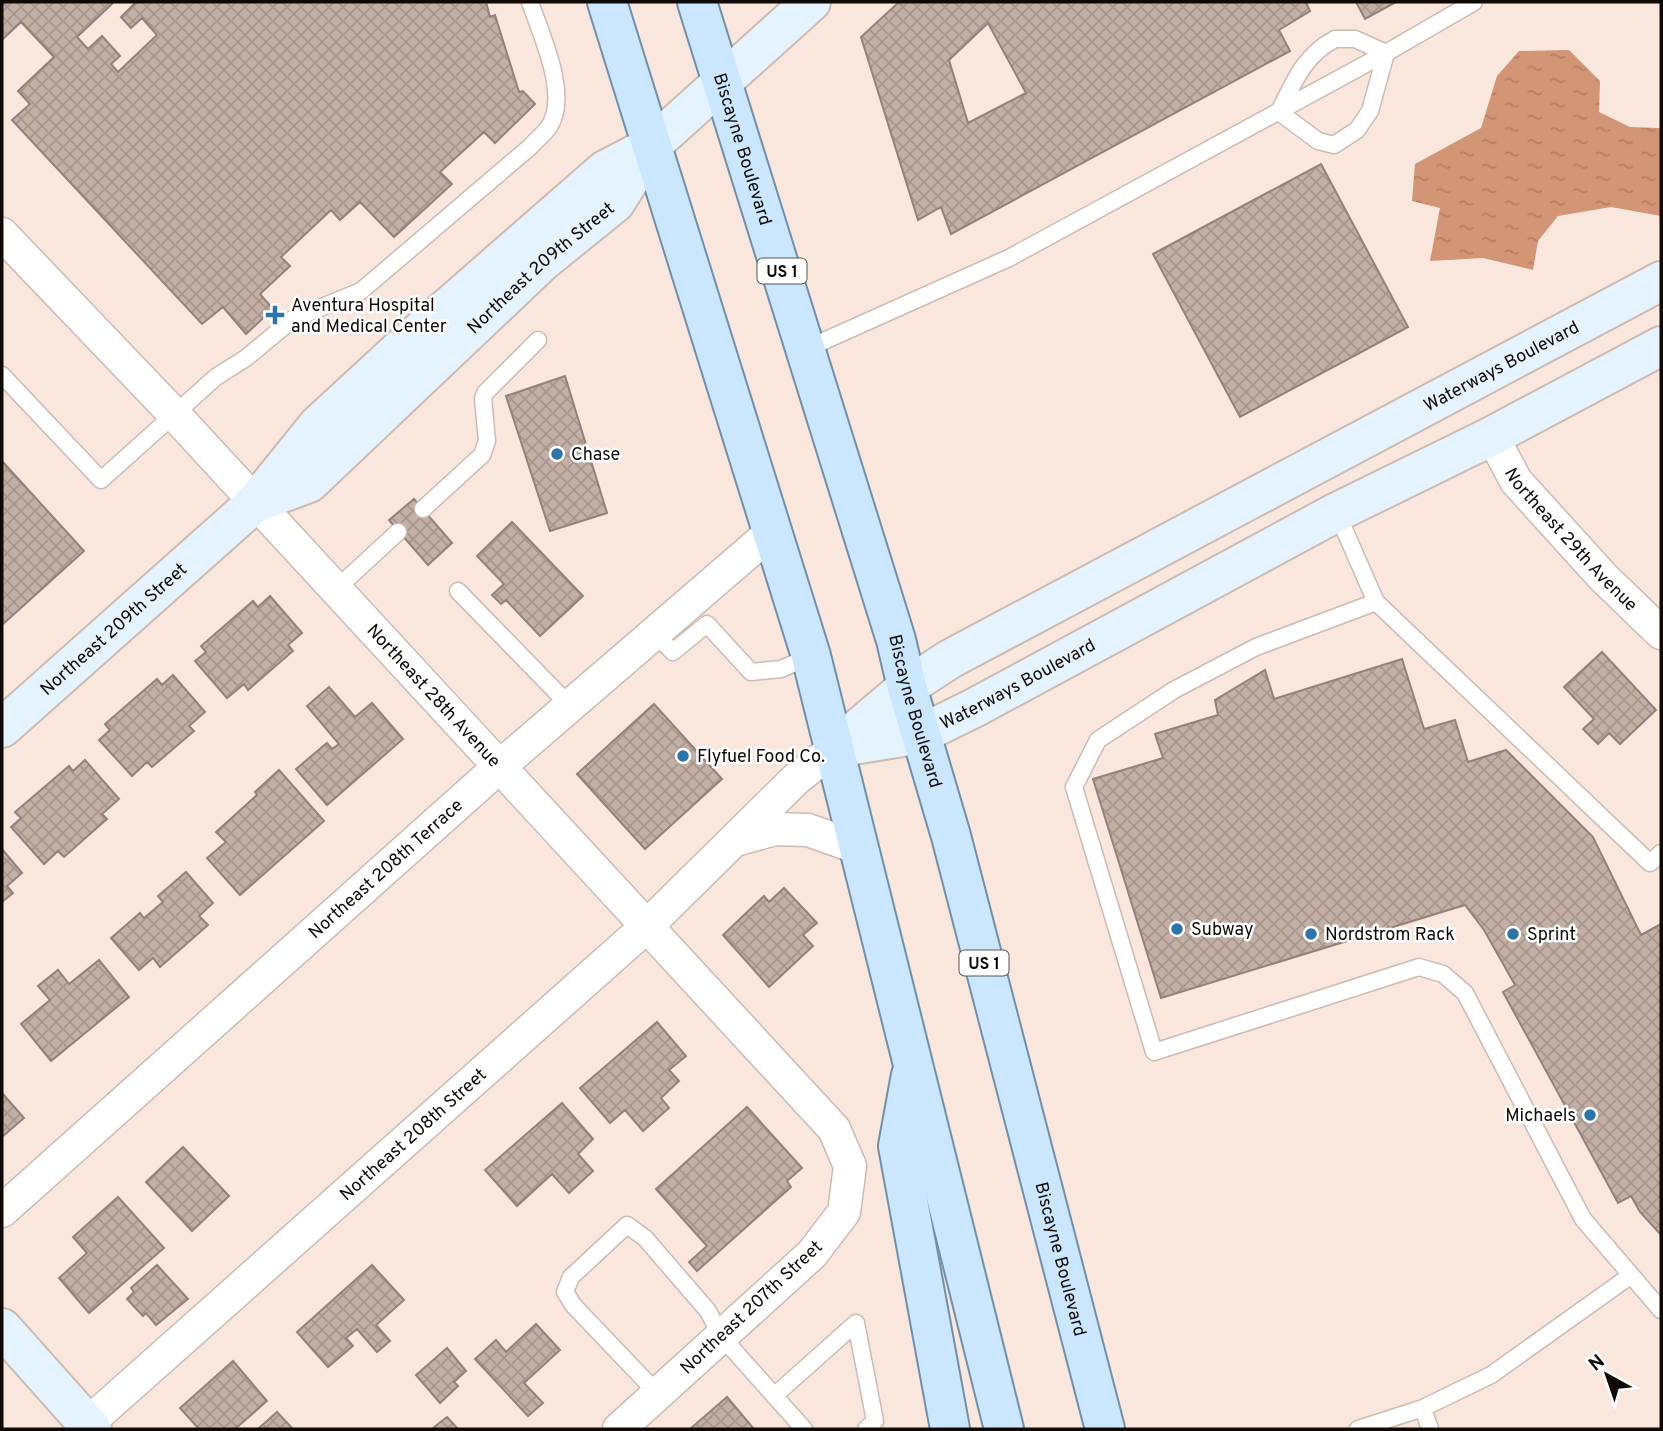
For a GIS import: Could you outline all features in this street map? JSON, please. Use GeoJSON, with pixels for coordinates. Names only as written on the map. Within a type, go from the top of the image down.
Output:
{"type":"FeatureCollection","features":[{"type":"Feature","properties":{"kind":"main road"},"geometry":{"type":"LineString","coordinates":[[607,2],[811,656],[1004,1429]]}},
{"type":"Feature","properties":{"kind":"main road","name":"Biscayne Boulevard"},"geometry":{"type":"LineString","coordinates":[[697,2],[896,640],[906,687],[951,836],[1105,1429]]}},
{"type":"Feature","properties":{"kind":"main road"},"geometry":{"type":"LineString","coordinates":[[913,1063],[898,1146],[950,1429]]}},
{"type":"Feature","properties":{"kind":"street","name":"Northeast 209th Street"},"geometry":{"type":"LineString","coordinates":[[2,728],[255,503],[309,484],[542,262],[615,203],[651,146],[811,2]]}},
{"type":"Feature","properties":{"kind":"street","name":"Northeast 28th Avenue"},"geometry":{"type":"LineString","coordinates":[[2,234],[175,415],[834,1129],[850,1166]]}},
{"type":"Feature","properties":{"kind":"street","name":"Waterways Boulevard"},"geometry":{"type":"LineString","coordinates":[[835,748],[906,687],[950,659],[1661,281]]}},
{"type":"Feature","properties":{"kind":"street","name":"Waterways Boulevard"},"geometry":{"type":"LineString","coordinates":[[835,748],[921,734],[1336,512],[1492,436],[1661,346]]}},
{"type":"Feature","properties":{"kind":"street"},"geometry":{"type":"LineString","coordinates":[[1464,385],[1492,436]]}},
{"type":"Feature","properties":{"kind":"street","name":"Northeast 29th Avenue"},"geometry":{"type":"LineString","coordinates":[[1492,436],[1516,481],[1603,577],[1661,634]]}},
{"type":"Feature","properties":{"kind":"street","name":"Northeast 208th Terrace"},"geometry":{"type":"LineString","coordinates":[[2,1211],[499,767],[773,531]]}},
{"type":"Feature","properties":{"kind":"street","name":"Northeast 208th Street"},"geometry":{"type":"LineString","coordinates":[[90,1427],[646,927],[796,779],[835,748]]}},
{"type":"Feature","properties":{"kind":"street","name":"Northeast 208th Street"},"geometry":{"type":"LineString","coordinates":[[733,841],[775,829],[808,830],[859,848]]}},
{"type":"Feature","properties":{"kind":"street","name":"Northeast 207th Street"},"geometry":{"type":"LineString","coordinates":[[619,1429],[812,1254],[844,1212],[850,1166]]}},
{"type":"Feature","properties":{"kind":"street"},"geometry":{"type":"LineString","coordinates":[[2,1328],[90,1427]]}},
{"type":"Feature","properties":{"kind":"lane"},"geometry":{"type":"LineString","coordinates":[[2,375],[101,480],[216,377],[246,358],[293,319],[361,291],[530,147],[549,127],[556,109],[557,90],[530,2]]}},
{"type":"Feature","properties":{"kind":"lane"},"geometry":{"type":"LineString","coordinates":[[806,349],[1009,258],[1279,112],[1474,2]]}},
{"type":"Feature","properties":{"kind":"lane"},"geometry":{"type":"LineString","coordinates":[[1279,112],[1301,70],[1319,47],[1335,39],[1355,39],[1386,53]]}},
{"type":"Feature","properties":{"kind":"lane"},"geometry":{"type":"LineString","coordinates":[[1279,112],[1318,141],[1334,145],[1357,130],[1370,111],[1386,53]]}},
{"type":"Feature","properties":{"kind":"lane"},"geometry":{"type":"LineString","coordinates":[[423,509],[482,455],[487,441],[483,399],[485,393],[538,341]]}},
{"type":"Feature","properties":{"kind":"lane"},"geometry":{"type":"LineString","coordinates":[[1336,512],[1376,601],[1650,863],[1661,853]]}},
{"type":"Feature","properties":{"kind":"lane"},"geometry":{"type":"LineString","coordinates":[[335,590],[398,532]]}},
{"type":"Feature","properties":{"kind":"lane"},"geometry":{"type":"LineString","coordinates":[[458,591],[570,706]]}},
{"type":"Feature","properties":{"kind":"lane"},"geometry":{"type":"LineString","coordinates":[[1376,601],[1256,647],[1174,690],[1098,740],[1074,787],[1154,1052],[1419,967],[1443,974],[1465,993],[1583,1219],[1661,1310]]}},
{"type":"Feature","properties":{"kind":"lane"},"geometry":{"type":"LineString","coordinates":[[654,633],[673,652],[707,624],[751,672],[781,669],[811,656]]}},
{"type":"Feature","properties":{"kind":"lane"},"geometry":{"type":"LineString","coordinates":[[658,1394],[574,1306],[565,1292],[571,1277],[627,1225],[645,1238],[708,1311],[721,1336],[804,1429]]}},
{"type":"Feature","properties":{"kind":"lane"},"geometry":{"type":"LineString","coordinates":[[1358,1429],[1423,1408],[1491,1375],[1630,1276]]}},
{"type":"Feature","properties":{"kind":"lane"},"geometry":{"type":"LineString","coordinates":[[774,1396],[856,1323],[875,1422],[866,1429]]}},
{"type":"Feature","properties":{"kind":"lane"},"geometry":{"type":"LineString","coordinates":[[1423,1408],[1430,1429]]}},
{"type":"Feature","properties":{"kind":"water"},"geometry":{"type":"Polygon","coordinates":[[[1569,50],[1600,81],[1599,112],[1630,127],[1659,128],[1661,131],[1661,216],[1611,207],[1558,216],[1538,241],[1533,270],[1483,258],[1430,261],[1440,208],[1412,201],[1415,164],[1481,128],[1497,76],[1519,51],[1569,50]]]}},
{"type":"Feature","properties":{"kind":"building","name":"Aventura Hospital and Medical Center"},"geometry":{"type":"Polygon","coordinates":[[[2,2],[114,2],[77,37],[88,49],[102,36],[120,56],[111,64],[118,72],[157,35],[142,18],[131,28],[121,17],[136,2],[486,2],[490,17],[495,15],[519,92],[523,91],[535,104],[495,143],[484,132],[440,172],[452,184],[394,237],[360,202],[340,220],[331,210],[281,257],[290,266],[260,294],[273,309],[246,334],[223,307],[202,324],[12,120],[30,104],[18,91],[54,57],[21,22],[2,40],[2,2]]]}},
{"type":"Feature","properties":{"kind":"building"},"geometry":{"type":"Polygon","coordinates":[[[899,2],[1306,2],[1310,11],[1279,30],[1290,51],[951,234],[941,207],[918,220],[861,37],[899,2]],[[988,23],[949,60],[968,123],[1026,93],[988,23]]]}},
{"type":"Feature","properties":{"kind":"building"},"geometry":{"type":"Polygon","coordinates":[[[1356,2],[1396,2],[1365,19],[1356,2]]]}},
{"type":"Feature","properties":{"kind":"building"},"geometry":{"type":"Polygon","coordinates":[[[1321,164],[1408,327],[1240,417],[1153,254],[1321,164]]]}},
{"type":"Feature","properties":{"kind":"building","name":"Chase"},"geometry":{"type":"Polygon","coordinates":[[[565,376],[607,513],[550,531],[506,396],[565,376]]]}},
{"type":"Feature","properties":{"kind":"building"},"geometry":{"type":"Polygon","coordinates":[[[2,461],[84,551],[2,625],[2,461]]]}},
{"type":"Feature","properties":{"kind":"building"},"geometry":{"type":"Polygon","coordinates":[[[414,499],[452,543],[428,565],[389,520],[414,499]]]}},
{"type":"Feature","properties":{"kind":"building"},"geometry":{"type":"Polygon","coordinates":[[[512,522],[583,596],[540,636],[506,600],[501,604],[492,595],[504,584],[477,556],[512,522]]]}},
{"type":"Feature","properties":{"kind":"building"},"geometry":{"type":"Polygon","coordinates":[[[270,596],[302,633],[288,645],[293,651],[248,690],[244,684],[227,698],[195,661],[206,652],[201,646],[253,601],[258,607],[270,596]]]}},
{"type":"Feature","properties":{"kind":"building"},"geometry":{"type":"Polygon","coordinates":[[[1602,652],[1656,710],[1620,744],[1609,733],[1598,744],[1583,729],[1594,719],[1564,687],[1602,652]]]}},
{"type":"Feature","properties":{"kind":"building"},"geometry":{"type":"Polygon","coordinates":[[[1402,659],[1424,729],[1455,720],[1468,762],[1506,750],[1593,837],[1641,935],[1661,924],[1661,1235],[1640,1212],[1631,1196],[1618,1203],[1503,992],[1515,985],[1484,930],[1465,905],[1161,998],[1093,779],[1163,758],[1155,734],[1218,715],[1215,700],[1265,670],[1274,699],[1402,659]]]}},
{"type":"Feature","properties":{"kind":"building"},"geometry":{"type":"Polygon","coordinates":[[[173,675],[205,712],[189,726],[194,731],[152,767],[147,762],[132,776],[99,740],[110,730],[105,724],[157,679],[162,685],[173,675]]]}},
{"type":"Feature","properties":{"kind":"building"},"geometry":{"type":"Polygon","coordinates":[[[329,687],[355,717],[372,703],[403,739],[327,805],[296,769],[327,743],[332,749],[339,744],[307,706],[329,687]]]}},
{"type":"Feature","properties":{"kind":"building"},"geometry":{"type":"Polygon","coordinates":[[[654,704],[722,779],[645,849],[577,774],[654,704]]]}},
{"type":"Feature","properties":{"kind":"building"},"geometry":{"type":"Polygon","coordinates":[[[85,760],[119,799],[102,814],[107,819],[64,857],[58,851],[44,864],[11,827],[21,818],[15,812],[69,766],[73,771],[85,760]]]}},
{"type":"Feature","properties":{"kind":"building"},"geometry":{"type":"Polygon","coordinates":[[[279,770],[324,821],[240,895],[207,858],[226,842],[216,832],[257,795],[255,792],[279,770]]]}},
{"type":"Feature","properties":{"kind":"building"},"geometry":{"type":"Polygon","coordinates":[[[2,849],[22,873],[7,886],[13,893],[2,902],[2,849]]]}},
{"type":"Feature","properties":{"kind":"building"},"geometry":{"type":"Polygon","coordinates":[[[186,872],[213,903],[199,916],[208,925],[160,967],[153,958],[139,970],[111,938],[140,913],[144,918],[163,902],[158,896],[186,872]]]}},
{"type":"Feature","properties":{"kind":"building"},"geometry":{"type":"Polygon","coordinates":[[[784,888],[817,923],[803,935],[813,946],[769,987],[723,935],[764,896],[769,902],[784,888]]]}},
{"type":"Feature","properties":{"kind":"building"},"geometry":{"type":"Polygon","coordinates":[[[99,960],[129,997],[51,1061],[21,1024],[50,1000],[38,986],[58,970],[69,984],[99,960]]]}},
{"type":"Feature","properties":{"kind":"building"},"geometry":{"type":"Polygon","coordinates":[[[657,1022],[686,1056],[669,1070],[679,1081],[661,1098],[669,1108],[643,1131],[625,1110],[610,1123],[580,1088],[657,1022]]]}},
{"type":"Feature","properties":{"kind":"building"},"geometry":{"type":"Polygon","coordinates":[[[2,1093],[24,1118],[2,1137],[2,1093]]]}},
{"type":"Feature","properties":{"kind":"building"},"geometry":{"type":"Polygon","coordinates":[[[562,1103],[593,1139],[578,1154],[593,1171],[569,1193],[552,1174],[517,1206],[485,1170],[562,1103]]]}},
{"type":"Feature","properties":{"kind":"building"},"geometry":{"type":"Polygon","coordinates":[[[747,1107],[802,1168],[787,1181],[791,1187],[697,1271],[689,1262],[707,1246],[656,1189],[747,1107]]]}},
{"type":"Feature","properties":{"kind":"building"},"geometry":{"type":"Polygon","coordinates":[[[183,1147],[229,1196],[192,1231],[146,1182],[183,1147]]]}},
{"type":"Feature","properties":{"kind":"building"},"geometry":{"type":"Polygon","coordinates":[[[118,1197],[164,1248],[89,1313],[59,1278],[87,1253],[73,1237],[118,1197]]]}},
{"type":"Feature","properties":{"kind":"building"},"geometry":{"type":"Polygon","coordinates":[[[157,1265],[188,1299],[156,1325],[146,1313],[143,1316],[127,1299],[134,1292],[131,1288],[157,1265]]]}},
{"type":"Feature","properties":{"kind":"building"},"geometry":{"type":"Polygon","coordinates":[[[372,1265],[404,1300],[376,1325],[390,1341],[377,1352],[357,1329],[346,1338],[353,1346],[328,1367],[297,1332],[372,1265]]]}},
{"type":"Feature","properties":{"kind":"building"},"geometry":{"type":"Polygon","coordinates":[[[536,1324],[560,1350],[524,1383],[543,1403],[528,1416],[475,1359],[496,1340],[506,1352],[536,1324]]]}},
{"type":"Feature","properties":{"kind":"building"},"geometry":{"type":"Polygon","coordinates":[[[447,1348],[466,1371],[454,1382],[458,1386],[440,1403],[416,1375],[447,1348]]]}},
{"type":"Feature","properties":{"kind":"building"},"geometry":{"type":"Polygon","coordinates":[[[233,1361],[267,1401],[235,1429],[199,1429],[180,1408],[233,1361]]]}},
{"type":"Feature","properties":{"kind":"building"},"geometry":{"type":"Polygon","coordinates":[[[727,1397],[754,1429],[690,1429],[727,1397]]]}},
{"type":"Feature","properties":{"kind":"building"},"geometry":{"type":"Polygon","coordinates":[[[277,1412],[293,1429],[258,1429],[277,1412]]]}},
{"type":"Feature","properties":{"kind":"building"},"geometry":{"type":"Polygon","coordinates":[[[447,1417],[458,1429],[432,1429],[438,1424],[447,1417]]]}},
{"type":"Feature","properties":{"kind":"place","name":"Aventura Hospital and Medical Center"},"geometry":{"type":"Point","coordinates":[275,315]}},
{"type":"Feature","properties":{"kind":"place","name":"Chase"},"geometry":{"type":"Point","coordinates":[557,454]}},
{"type":"Feature","properties":{"kind":"place","name":"Flyfuel Food Co."},"geometry":{"type":"Point","coordinates":[683,756]}},
{"type":"Feature","properties":{"kind":"place","name":"Subway"},"geometry":{"type":"Point","coordinates":[1177,929]}},
{"type":"Feature","properties":{"kind":"place","name":"Nordstrom Rack"},"geometry":{"type":"Point","coordinates":[1311,934]}},
{"type":"Feature","properties":{"kind":"place","name":"Sprint"},"geometry":{"type":"Point","coordinates":[1513,934]}},
{"type":"Feature","properties":{"kind":"place","name":"Michaels"},"geometry":{"type":"Point","coordinates":[1590,1115]}}]}
